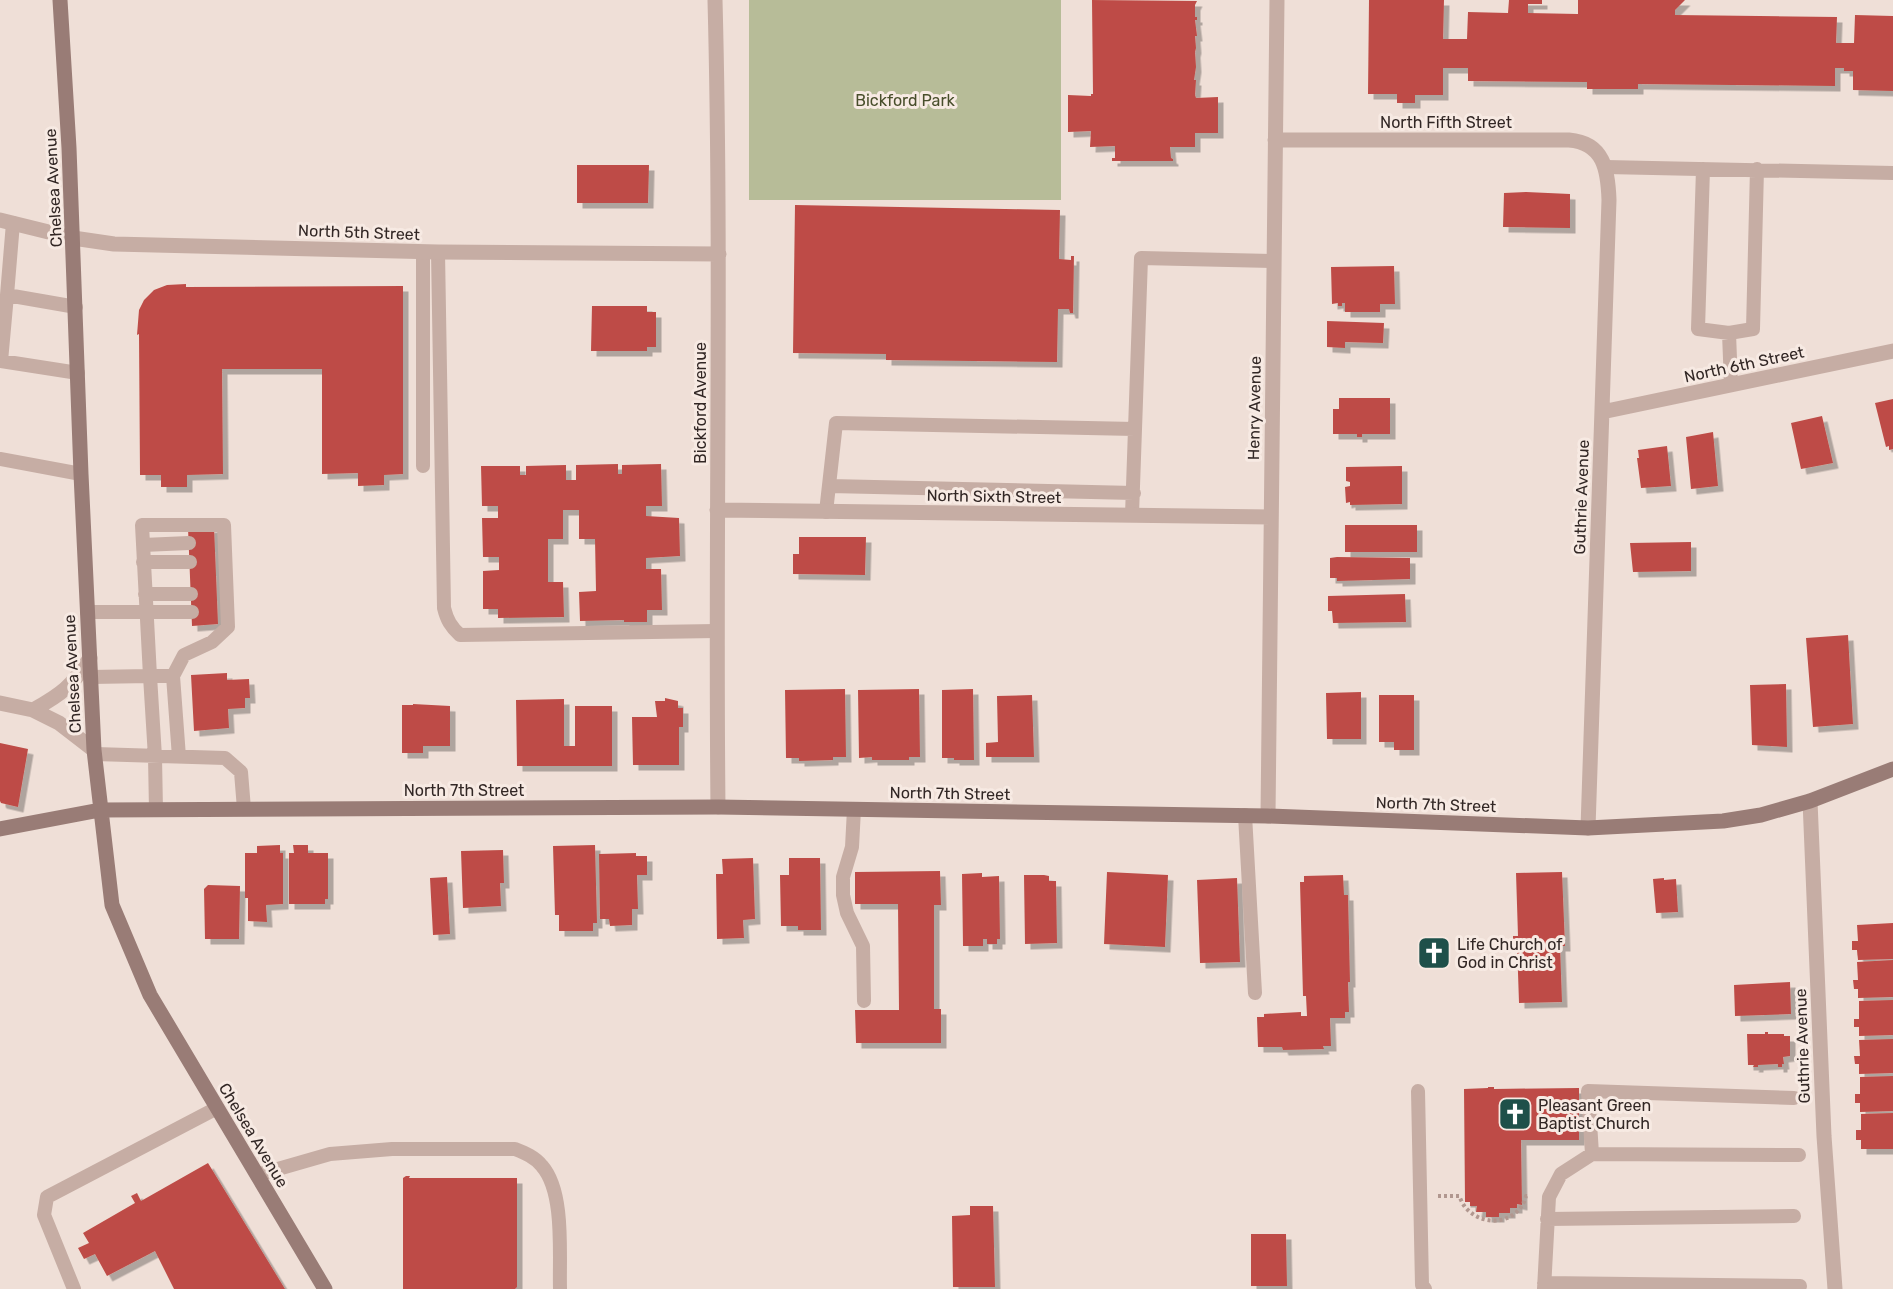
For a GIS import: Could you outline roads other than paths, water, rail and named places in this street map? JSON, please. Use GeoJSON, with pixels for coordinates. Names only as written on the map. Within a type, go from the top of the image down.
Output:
{"type":"FeatureCollection","features":[{"type":"Feature","properties":{"kind":"street","name":"Chelsea Avenue"},"geometry":{"type":"LineString","coordinates":[[60,0],[73,238],[90,677],[100,810],[112,905],[150,995],[326,1289]]}},
{"type":"Feature","properties":{"kind":"street","name":"Bickford Avenue"},"geometry":{"type":"LineString","coordinates":[[715,0],[719,255],[716,631],[718,807]]}},
{"type":"Feature","properties":{"kind":"street","name":"Henry Avenue"},"geometry":{"type":"LineString","coordinates":[[1268,816],[1276,0]]}},
{"type":"Feature","properties":{"kind":"street","name":"North Fifth Street"},"geometry":{"type":"LineString","coordinates":[[1275,140],[1569,140],[1580,141],[1591,147],[1606,167]]}},
{"type":"Feature","properties":{"kind":"street","name":"Guthrie Avenue"},"geometry":{"type":"LineString","coordinates":[[1588,828],[1609,200],[1606,167]]}},
{"type":"Feature","properties":{"kind":"street","name":"North 5th Street"},"geometry":{"type":"LineString","coordinates":[[7,221],[73,238],[114,244],[430,252],[719,255]]}},
{"type":"Feature","properties":{"kind":"street","name":"North 6th Street"},"geometry":{"type":"LineString","coordinates":[[1602,412],[1893,351]]}},
{"type":"Feature","properties":{"kind":"street","name":"North Sixth Street"},"geometry":{"type":"LineString","coordinates":[[717,510],[1271,517]]}},
{"type":"Feature","properties":{"kind":"street"},"geometry":{"type":"LineString","coordinates":[[33,710],[58,697],[75,680],[90,658]]}},
{"type":"Feature","properties":{"kind":"street"},"geometry":{"type":"LineString","coordinates":[[0,703],[33,710],[59,723],[95,752]]}},
{"type":"Feature","properties":{"kind":"street","name":"North 7th Street"},"geometry":{"type":"LineString","coordinates":[[0,829],[100,810],[718,807],[1245,815],[1588,828],[1723,821],[1761,815],[1810,801],[1893,770]]}},
{"type":"Feature","properties":{"kind":"street","name":"Guthrie Avenue"},"geometry":{"type":"LineString","coordinates":[[1810,801],[1824,1136],[1835,1289]]}},
{"type":"Feature","properties":{"kind":"lane"},"geometry":{"type":"LineString","coordinates":[[1606,167],[1893,173]]}},
{"type":"Feature","properties":{"kind":"lane"},"geometry":{"type":"LineString","coordinates":[[1703,168],[1698,329],[1730,333],[1753,329],[1757,170]]}},
{"type":"Feature","properties":{"kind":"lane"},"geometry":{"type":"LineString","coordinates":[[7,221],[8,295],[0,361],[78,373]]}},
{"type":"Feature","properties":{"kind":"lane"},"geometry":{"type":"LineString","coordinates":[[423,466],[430,252]]}},
{"type":"Feature","properties":{"kind":"lane"},"geometry":{"type":"LineString","coordinates":[[430,252],[444,608],[447,620],[454,630],[460,635],[716,631]]}},
{"type":"Feature","properties":{"kind":"lane"},"geometry":{"type":"LineString","coordinates":[[1132,515],[1141,258],[1273,261]]}},
{"type":"Feature","properties":{"kind":"lane"},"geometry":{"type":"LineString","coordinates":[[8,295],[76,307]]}},
{"type":"Feature","properties":{"kind":"lane"},"geometry":{"type":"LineString","coordinates":[[1730,333],[1731,385]]}},
{"type":"Feature","properties":{"kind":"lane"},"geometry":{"type":"LineString","coordinates":[[826,512],[831,486],[836,423],[1135,429]]}},
{"type":"Feature","properties":{"kind":"lane"},"geometry":{"type":"LineString","coordinates":[[0,459],[81,474]]}},
{"type":"Feature","properties":{"kind":"lane"},"geometry":{"type":"LineString","coordinates":[[831,486],[1134,493]]}},
{"type":"Feature","properties":{"kind":"lane"},"geometry":{"type":"LineString","coordinates":[[156,810],[142,525],[224,525],[219,542],[223,612],[228,627],[212,642],[184,655],[173,676],[178,758]]}},
{"type":"Feature","properties":{"kind":"lane"},"geometry":{"type":"LineString","coordinates":[[143,545],[189,543]]}},
{"type":"Feature","properties":{"kind":"lane"},"geometry":{"type":"LineString","coordinates":[[144,562],[190,561]]}},
{"type":"Feature","properties":{"kind":"lane"},"geometry":{"type":"LineString","coordinates":[[145,594],[191,594]]}},
{"type":"Feature","properties":{"kind":"lane"},"geometry":{"type":"LineString","coordinates":[[87,612],[146,610],[192,612]]}},
{"type":"Feature","properties":{"kind":"lane"},"geometry":{"type":"LineString","coordinates":[[90,677],[173,676]]}},
{"type":"Feature","properties":{"kind":"lane"},"geometry":{"type":"LineString","coordinates":[[95,752],[155,757],[225,758],[241,772],[244,809]]}},
{"type":"Feature","properties":{"kind":"lane"},"geometry":{"type":"LineString","coordinates":[[854,809],[852,847],[843,877],[843,895],[847,913],[863,946],[864,1001]]}},
{"type":"Feature","properties":{"kind":"lane"},"geometry":{"type":"LineString","coordinates":[[1245,815],[1255,993]]}},
{"type":"Feature","properties":{"kind":"lane"},"geometry":{"type":"LineString","coordinates":[[1418,1091],[1422,1285],[1425,1289]]}},
{"type":"Feature","properties":{"kind":"lane"},"geometry":{"type":"LineString","coordinates":[[1592,1154],[1588,1091],[1794,1098]]}},
{"type":"Feature","properties":{"kind":"lane"},"geometry":{"type":"LineString","coordinates":[[74,1289],[44,1215],[47,1197],[217,1108]]}},
{"type":"Feature","properties":{"kind":"lane"},"geometry":{"type":"LineString","coordinates":[[257,1175],[330,1154],[392,1149],[515,1149],[531,1155],[542,1165],[549,1176],[557,1205],[560,1289]]}},
{"type":"Feature","properties":{"kind":"lane"},"geometry":{"type":"LineString","coordinates":[[1799,1155],[1592,1154],[1561,1174],[1549,1197],[1544,1286],[1800,1286]]}},
{"type":"Feature","properties":{"kind":"lane"},"geometry":{"type":"LineString","coordinates":[[1547,1219],[1794,1216]]}},
{"type":"Feature","properties":{"kind":"place","name":"Life Church of God in Christ"},"geometry":{"type":"Point","coordinates":[1434,953]}},
{"type":"Feature","properties":{"kind":"place","name":"Pleasant Green Baptist Church"},"geometry":{"type":"Point","coordinates":[1515,1114]}},
{"type":"Feature","properties":{"kind":"park label","name":"Bickford Park"},"geometry":{"type":"Point","coordinates":[905,100]}}]}
